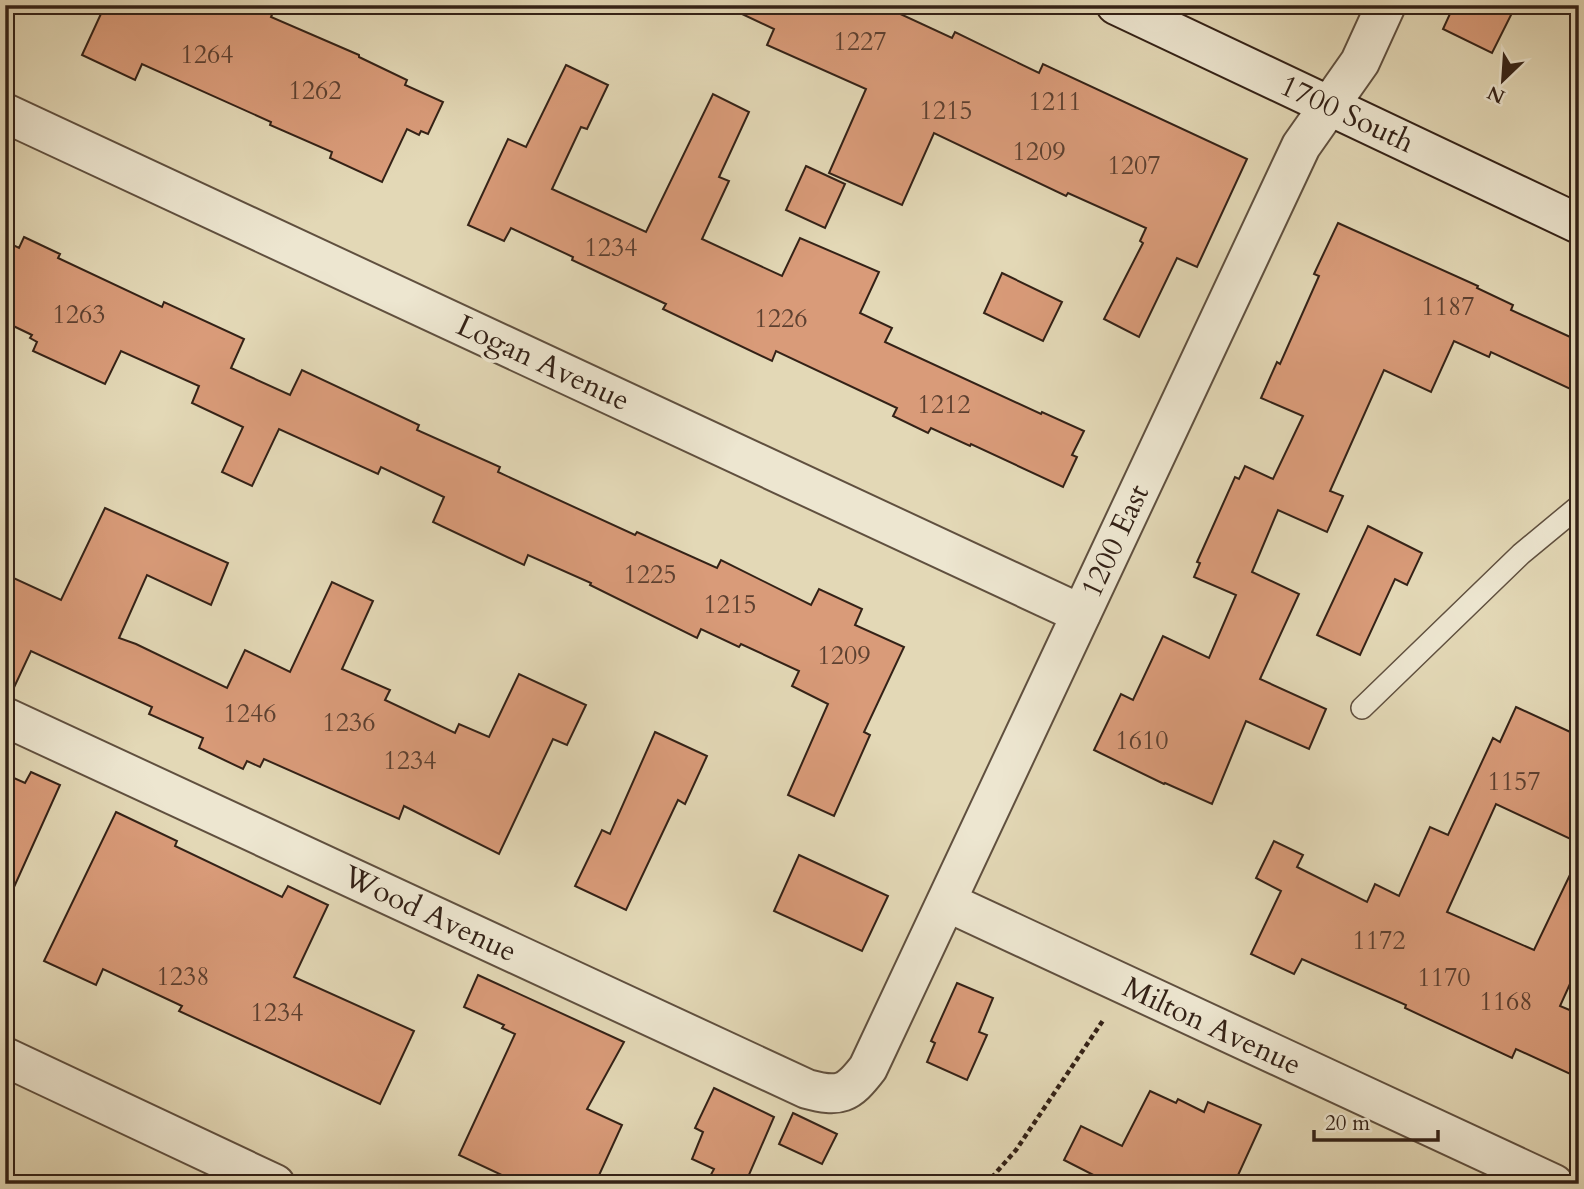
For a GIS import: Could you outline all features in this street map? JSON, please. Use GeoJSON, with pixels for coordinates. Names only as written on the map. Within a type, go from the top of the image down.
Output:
{"type":"FeatureCollection","features":[{"type":"Feature","properties":{"kind":"street","name":"1700 South"},"geometry":{"type":"LineString","coordinates":[[1116,5],[1579,224]]}},
{"type":"Feature","properties":{"kind":"street","name":"1200 East"},"geometry":{"type":"LineString","coordinates":[[856,1084],[868,1068],[947,902],[1301,146],[1360,62],[1386,5]]}},
{"type":"Feature","properties":{"kind":"street","name":"Logan Avenue"},"geometry":{"type":"LineString","coordinates":[[5,113],[1081,614]]}},
{"type":"Feature","properties":{"kind":"street","name":"Wood Avenue"},"geometry":{"type":"LineString","coordinates":[[5,717],[807,1088],[825,1094],[844,1093],[856,1084]]}},
{"type":"Feature","properties":{"kind":"street","name":"Milton Avenue"},"geometry":{"type":"LineString","coordinates":[[947,902],[1554,1184]]}},
{"type":"Feature","properties":{"kind":"street"},"geometry":{"type":"LineString","coordinates":[[5,1057],[275,1184]]}},
{"type":"Feature","properties":{"kind":"lane"},"geometry":{"type":"LineString","coordinates":[[1362,708],[1521,554],[1579,506]]}},
{"type":"Feature","properties":{"kind":"path"},"geometry":{"type":"LineString","coordinates":[[986,1184],[1016,1150],[1097,1028]]}},
{"type":"Feature","properties":{"kind":"building"},"geometry":{"type":"Polygon","coordinates":[[[105,5],[276,5],[271,17],[359,55],[407,80],[405,85],[443,102],[428,134],[421,131],[419,135],[407,129],[382,182],[330,158],[332,152],[270,125],[271,122],[142,64],[135,80],[82,55],[105,5]]]}},
{"type":"Feature","properties":{"kind":"building"},"geometry":{"type":"Polygon","coordinates":[[[723,5],[881,5],[952,38],[955,32],[1039,73],[1043,64],[1247,159],[1197,267],[1177,258],[1139,337],[1104,319],[1143,243],[1140,241],[1146,228],[1068,193],[1066,196],[934,133],[902,205],[829,173],[866,89],[767,45],[774,29],[723,5]]]}},
{"type":"Feature","properties":{"kind":"building"},"geometry":{"type":"Polygon","coordinates":[[[1454,5],[1516,5],[1492,53],[1443,29],[1454,5]]]}},
{"type":"Feature","properties":{"kind":"building"},"geometry":{"type":"Polygon","coordinates":[[[566,65],[608,85],[587,129],[581,127],[552,189],[646,232],[713,94],[749,112],[719,177],[729,181],[702,239],[782,276],[800,238],[879,272],[860,313],[892,328],[885,342],[1084,431],[1072,455],[1077,457],[1063,487],[931,428],[928,433],[893,416],[897,408],[776,351],[772,361],[663,309],[666,304],[511,228],[504,241],[468,225],[508,139],[526,147],[566,65]]]}},
{"type":"Feature","properties":{"kind":"building"},"geometry":{"type":"Polygon","coordinates":[[[806,166],[845,184],[825,228],[786,210],[806,166]]]}},
{"type":"Feature","properties":{"kind":"building"},"geometry":{"type":"Polygon","coordinates":[[[1338,223],[1478,286],[1477,288],[1513,305],[1511,310],[1579,341],[1579,393],[1491,352],[1489,357],[1454,341],[1431,392],[1384,370],[1330,491],[1343,496],[1327,532],[1278,510],[1252,572],[1299,594],[1260,679],[1326,709],[1309,749],[1246,721],[1212,804],[1094,750],[1121,694],[1133,700],[1163,636],[1209,658],[1236,595],[1194,577],[1200,563],[1197,562],[1235,477],[1239,479],[1245,466],[1273,479],[1303,416],[1261,398],[1277,362],[1280,364],[1319,276],[1314,274],[1338,223]]]}},
{"type":"Feature","properties":{"kind":"building"},"geometry":{"type":"Polygon","coordinates":[[[24,237],[60,254],[58,258],[162,307],[164,302],[244,339],[231,368],[290,395],[302,370],[419,425],[417,430],[500,467],[498,472],[635,535],[637,532],[717,568],[721,560],[811,605],[819,589],[862,609],[855,625],[904,647],[864,732],[870,735],[834,816],[788,795],[828,704],[792,686],[799,671],[701,629],[697,638],[590,585],[591,583],[528,555],[524,565],[433,522],[444,497],[381,467],[378,474],[279,429],[252,486],[222,472],[243,427],[192,403],[199,386],[121,351],[105,384],[33,351],[37,342],[30,338],[32,335],[5,322],[5,241],[19,248],[24,237]]]}},
{"type":"Feature","properties":{"kind":"building"},"geometry":{"type":"Polygon","coordinates":[[[1002,273],[1062,302],[1043,341],[984,313],[1002,273]]]}},
{"type":"Feature","properties":{"kind":"building"},"geometry":{"type":"Polygon","coordinates":[[[105,508],[228,563],[211,605],[147,575],[119,638],[227,688],[245,650],[290,672],[332,582],[373,601],[342,669],[390,690],[385,700],[455,733],[459,724],[489,737],[519,674],[586,705],[567,745],[553,739],[499,854],[404,806],[399,819],[264,759],[260,767],[247,761],[243,769],[199,748],[203,738],[149,714],[152,707],[31,651],[10,696],[5,696],[5,574],[61,600],[105,508]]]}},
{"type":"Feature","properties":{"kind":"building"},"geometry":{"type":"Polygon","coordinates":[[[1368,526],[1422,553],[1407,585],[1395,579],[1360,655],[1317,635],[1368,526]]]}},
{"type":"Feature","properties":{"kind":"building"},"geometry":{"type":"Polygon","coordinates":[[[1516,707],[1579,736],[1579,843],[1496,804],[1447,912],[1534,950],[1579,856],[1579,964],[1560,1006],[1579,1014],[1579,1078],[1516,1049],[1512,1058],[1405,1008],[1406,1005],[1302,959],[1294,974],[1251,954],[1281,891],[1256,878],[1274,841],[1303,855],[1297,867],[1367,902],[1375,884],[1399,896],[1430,827],[1448,835],[1493,738],[1500,742],[1516,707]]]}},
{"type":"Feature","properties":{"kind":"building"},"geometry":{"type":"Polygon","coordinates":[[[655,732],[707,756],[685,804],[678,800],[626,910],[575,886],[602,830],[610,834],[655,732]]]}},
{"type":"Feature","properties":{"kind":"building"},"geometry":{"type":"Polygon","coordinates":[[[31,772],[60,785],[5,907],[5,774],[25,783],[31,772]]]}},
{"type":"Feature","properties":{"kind":"building"},"geometry":{"type":"Polygon","coordinates":[[[116,812],[177,841],[175,846],[282,897],[288,886],[328,905],[294,977],[414,1031],[380,1104],[179,1011],[182,1006],[103,969],[96,985],[44,961],[116,812]]]}},
{"type":"Feature","properties":{"kind":"building"},"geometry":{"type":"Polygon","coordinates":[[[799,855],[888,896],[862,951],[774,911],[799,855]]]}},
{"type":"Feature","properties":{"kind":"building"},"geometry":{"type":"Polygon","coordinates":[[[478,975],[624,1042],[587,1109],[622,1125],[595,1184],[521,1184],[459,1155],[515,1034],[502,1028],[504,1025],[464,1007],[478,975]]]}},
{"type":"Feature","properties":{"kind":"building"},"geometry":{"type":"Polygon","coordinates":[[[957,983],[993,998],[979,1032],[987,1035],[967,1080],[927,1062],[935,1043],[931,1041],[957,983]]]}},
{"type":"Feature","properties":{"kind":"building"},"geometry":{"type":"Polygon","coordinates":[[[714,1088],[774,1117],[745,1184],[706,1184],[714,1169],[692,1159],[703,1132],[695,1128],[714,1088]]]}},
{"type":"Feature","properties":{"kind":"building"},"geometry":{"type":"Polygon","coordinates":[[[1150,1091],[1176,1103],[1178,1099],[1204,1112],[1208,1102],[1261,1125],[1234,1184],[1111,1184],[1064,1160],[1081,1126],[1122,1146],[1150,1091]]]}},
{"type":"Feature","properties":{"kind":"building"},"geometry":{"type":"Polygon","coordinates":[[[793,1113],[837,1134],[822,1164],[779,1144],[793,1113]]]}}]}
